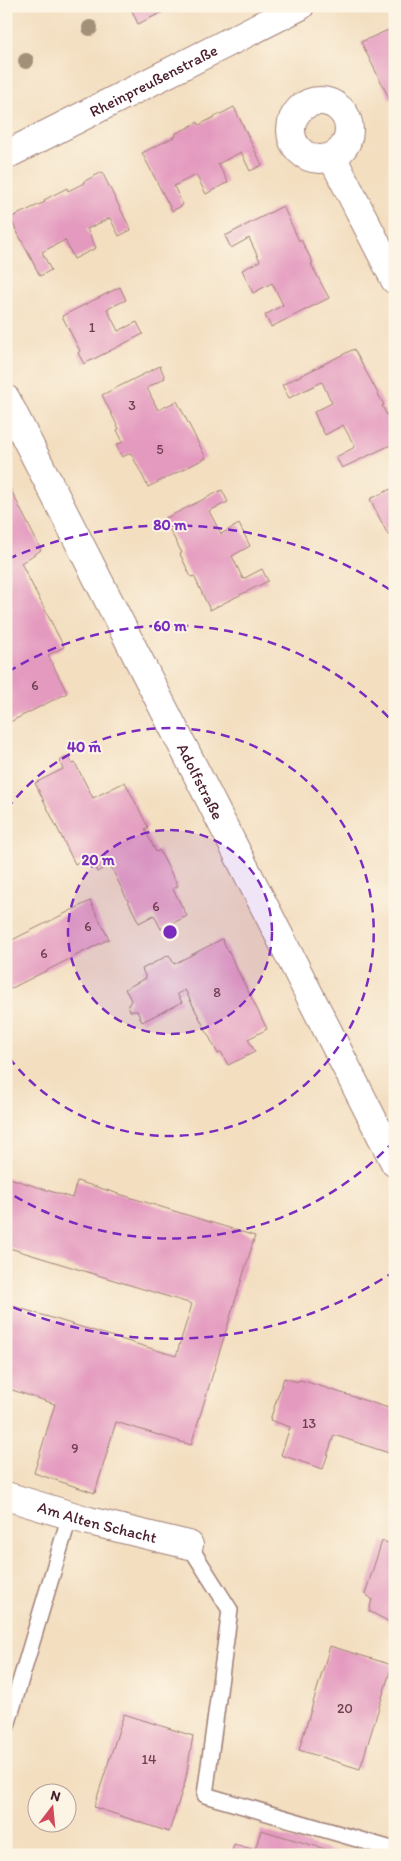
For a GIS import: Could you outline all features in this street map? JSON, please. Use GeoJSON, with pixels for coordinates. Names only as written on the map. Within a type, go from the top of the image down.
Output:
{"type":"FeatureCollection","features":[{"type":"Feature","properties":{"kind":"street","name":"Rheinpreußenstraße"},"geometry":{"type":"LineString","coordinates":[[6,155],[300,6]]}},
{"type":"Feature","properties":{"kind":"street"},"geometry":{"type":"LineString","coordinates":[[332,157],[395,280]]}},
{"type":"Feature","properties":{"kind":"street","name":"Adolfstraße"},"geometry":{"type":"LineString","coordinates":[[9,410],[395,1163]]}},
{"type":"Feature","properties":{"kind":"street","name":"Am Alten Schacht"},"geometry":{"type":"LineString","coordinates":[[6,1496],[70,1515],[189,1545]]}},
{"type":"Feature","properties":{"kind":"lane"},"geometry":{"type":"LineString","coordinates":[[6,1729],[70,1515]]}},
{"type":"Feature","properties":{"kind":"lane"},"geometry":{"type":"LineString","coordinates":[[189,1545],[230,1610],[205,1795],[395,1850]]}},
{"type":"Feature","properties":{"kind":"building"},"geometry":{"type":"Polygon","coordinates":[[[130,6],[175,6],[138,24],[130,6]]]}},
{"type":"Feature","properties":{"kind":"building"},"geometry":{"type":"Polygon","coordinates":[[[395,27],[395,75],[393,76],[395,80],[395,97],[390,100],[361,42],[395,27]]]}},
{"type":"Feature","properties":{"kind":"building"},"geometry":{"type":"Polygon","coordinates":[[[234,107],[262,165],[250,171],[241,152],[218,164],[228,182],[206,194],[196,175],[174,186],[183,205],[172,211],[142,153],[176,136],[175,134],[198,122],[199,125],[234,107]]]}},
{"type":"Feature","properties":{"kind":"building"},"geometry":{"type":"Polygon","coordinates":[[[102,172],[131,230],[119,236],[110,218],[87,229],[96,248],[74,259],[65,240],[42,252],[51,270],[40,276],[10,218],[45,202],[44,200],[67,188],[68,191],[84,183],[102,172]]]}},
{"type":"Feature","properties":{"kind":"building"},"geometry":{"type":"Polygon","coordinates":[[[283,206],[329,298],[271,327],[265,315],[283,305],[272,283],[253,293],[242,270],[260,261],[249,238],[231,248],[225,236],[283,206]]]}},
{"type":"Feature","properties":{"kind":"building"},"geometry":{"type":"Polygon","coordinates":[[[120,287],[126,300],[107,309],[118,331],[137,322],[143,334],[84,364],[78,353],[80,351],[62,316],[120,287]]]}},
{"type":"Feature","properties":{"kind":"building"},"geometry":{"type":"Polygon","coordinates":[[[354,349],[395,430],[395,443],[342,468],[336,457],[355,447],[343,425],[325,435],[319,424],[314,412],[332,403],[322,382],[289,398],[282,385],[354,349]]]}},
{"type":"Feature","properties":{"kind":"building"},"geometry":{"type":"Polygon","coordinates":[[[160,366],[165,378],[147,388],[158,410],[177,401],[206,458],[148,487],[131,453],[122,457],[116,445],[123,442],[117,430],[119,429],[102,395],[160,366]]]}},
{"type":"Feature","properties":{"kind":"building"},"geometry":{"type":"Polygon","coordinates":[[[6,480],[41,550],[21,563],[64,647],[48,655],[67,693],[6,724],[6,480]]]}},
{"type":"Feature","properties":{"kind":"building"},"geometry":{"type":"Polygon","coordinates":[[[395,487],[395,531],[388,535],[370,499],[395,487]]]}},
{"type":"Feature","properties":{"kind":"building"},"geometry":{"type":"Polygon","coordinates":[[[222,490],[228,502],[209,511],[221,534],[239,524],[250,546],[232,556],[243,579],[262,569],[268,581],[210,610],[194,576],[191,577],[180,554],[182,553],[164,519],[222,490]]]}},
{"type":"Feature","properties":{"kind":"building"},"geometry":{"type":"Polygon","coordinates":[[[66,757],[69,758],[72,764],[75,763],[93,798],[125,782],[148,827],[145,829],[156,852],[159,850],[178,886],[173,889],[187,916],[161,929],[154,915],[139,923],[110,865],[97,872],[89,857],[75,864],[35,783],[63,769],[60,763],[66,757]]]}},
{"type":"Feature","properties":{"kind":"building"},"geometry":{"type":"Polygon","coordinates":[[[90,901],[109,939],[6,991],[6,943],[90,901]]]}},
{"type":"Feature","properties":{"kind":"building"},"geometry":{"type":"Polygon","coordinates":[[[222,939],[267,1029],[248,1039],[255,1052],[228,1065],[221,1052],[218,1054],[185,990],[177,994],[182,1002],[142,1022],[137,1011],[130,1011],[128,1006],[131,1000],[125,989],[146,978],[142,969],[169,955],[174,964],[222,939]]]}},
{"type":"Feature","properties":{"kind":"building"},"geometry":{"type":"Polygon","coordinates":[[[6,1177],[72,1198],[77,1181],[255,1236],[191,1445],[116,1422],[95,1493],[34,1473],[55,1404],[6,1388],[6,1304],[176,1356],[192,1304],[6,1247],[6,1177]]]}},
{"type":"Feature","properties":{"kind":"building"},"geometry":{"type":"Polygon","coordinates":[[[284,1378],[298,1382],[299,1380],[304,1381],[395,1410],[395,1455],[334,1435],[323,1469],[281,1455],[290,1427],[270,1420],[284,1378]]]}},
{"type":"Feature","properties":{"kind":"building"},"geometry":{"type":"Polygon","coordinates":[[[382,1541],[395,1545],[395,1625],[369,1611],[372,1599],[365,1594],[382,1541]]]}},
{"type":"Feature","properties":{"kind":"building"},"geometry":{"type":"Polygon","coordinates":[[[330,1646],[392,1665],[360,1769],[299,1750],[330,1646]]]}},
{"type":"Feature","properties":{"kind":"building"},"geometry":{"type":"Polygon","coordinates":[[[124,1714],[193,1736],[185,1782],[169,1832],[94,1807],[124,1714]]]}},
{"type":"Feature","properties":{"kind":"building"},"geometry":{"type":"Polygon","coordinates":[[[261,1830],[342,1855],[231,1855],[234,1844],[255,1850],[261,1830]]]}}]}
